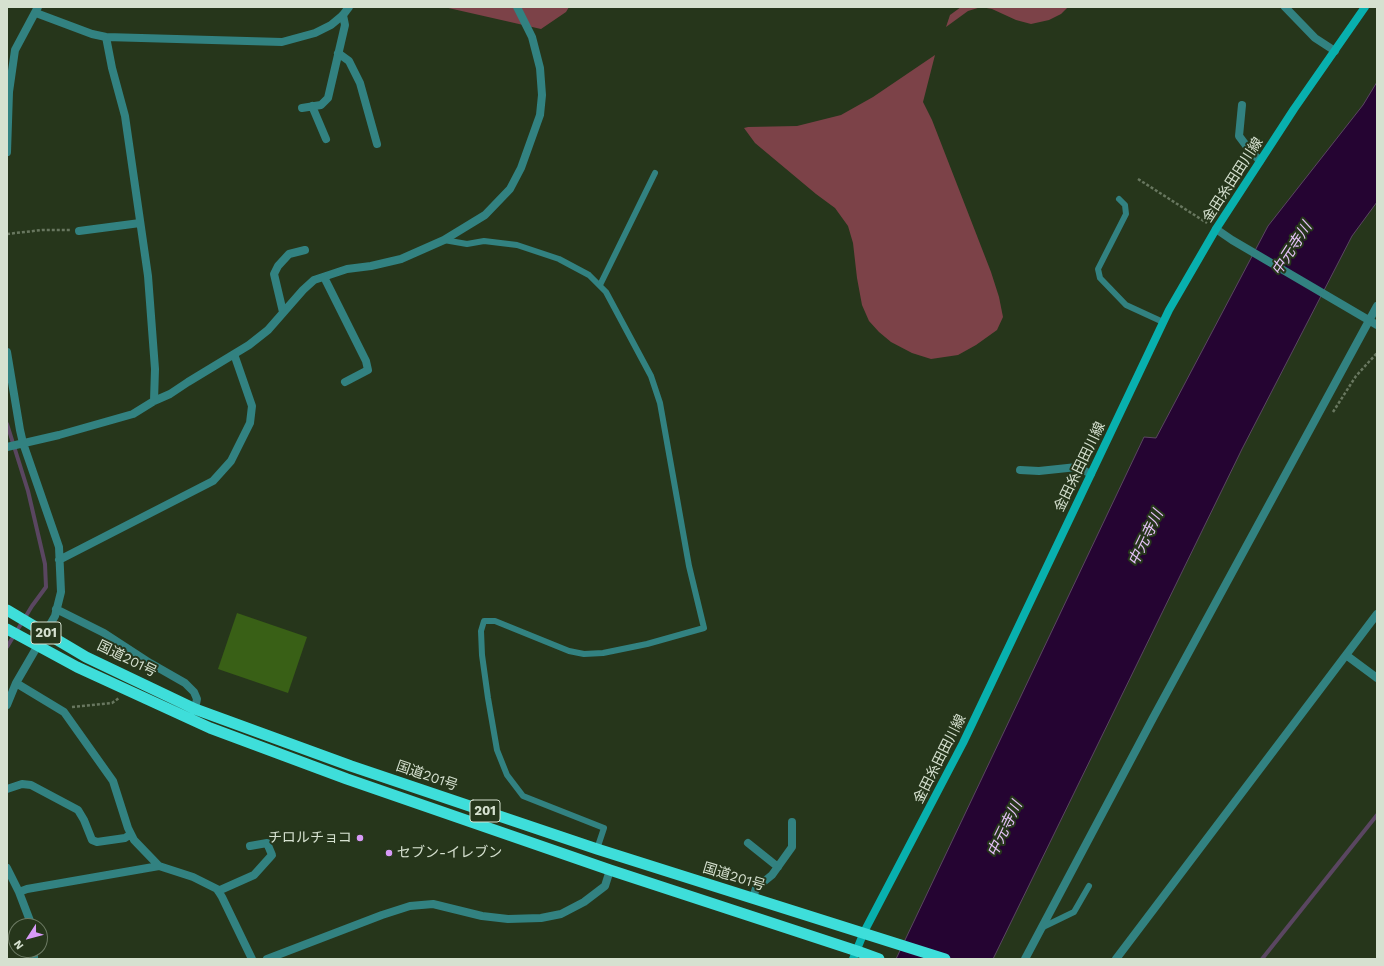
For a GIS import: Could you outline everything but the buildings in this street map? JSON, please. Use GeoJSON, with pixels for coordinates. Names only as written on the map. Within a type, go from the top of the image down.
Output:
{"type":"FeatureCollection","features":[{"type":"Feature","properties":{"kind":"highway","name":"国道201号"},"geometry":{"type":"LineString","coordinates":[[7,610],[86,656],[194,709],[351,766],[597,849],[864,932],[945,959]]}},
{"type":"Feature","properties":{"kind":"highway","name":"国道201号"},"geometry":{"type":"LineString","coordinates":[[7,629],[77,667],[217,731],[347,779],[855,955],[879,959]]}},
{"type":"Feature","properties":{"kind":"main road","name":"金田糸田田川線"},"geometry":{"type":"LineString","coordinates":[[855,955],[864,932],[963,743],[1169,310],[1216,229],[1294,109],[1365,7]]}},
{"type":"Feature","properties":{"kind":"street"},"geometry":{"type":"LineString","coordinates":[[7,152],[9,92],[16,50],[37,10],[92,34],[106,37],[282,42],[315,33],[331,25],[350,7]]}},
{"type":"Feature","properties":{"kind":"street"},"geometry":{"type":"LineString","coordinates":[[7,447],[134,414],[170,394],[249,345],[268,330],[303,290],[314,280],[347,269],[371,266],[401,259],[444,240],[485,215],[510,189],[521,168],[540,115],[542,96],[540,68],[532,38],[517,7]]}},
{"type":"Feature","properties":{"kind":"street"},"geometry":{"type":"LineString","coordinates":[[1285,7],[1315,38],[1335,51]]}},
{"type":"Feature","properties":{"kind":"street"},"geometry":{"type":"LineString","coordinates":[[302,108],[321,104],[328,98],[345,24],[343,15]]}},
{"type":"Feature","properties":{"kind":"street"},"geometry":{"type":"LineString","coordinates":[[106,37],[112,68],[125,116],[149,291],[155,369],[154,402]]}},
{"type":"Feature","properties":{"kind":"street"},"geometry":{"type":"LineString","coordinates":[[338,53],[349,61],[360,83],[377,144]]}},
{"type":"Feature","properties":{"kind":"street"},"geometry":{"type":"LineString","coordinates":[[1242,105],[1239,136],[1260,161]]}},
{"type":"Feature","properties":{"kind":"street"},"geometry":{"type":"LineString","coordinates":[[312,106],[326,139]]}},
{"type":"Feature","properties":{"kind":"street"},"geometry":{"type":"LineString","coordinates":[[79,231],[140,223]]}},
{"type":"Feature","properties":{"kind":"street"},"geometry":{"type":"LineString","coordinates":[[1216,229],[1232,240],[1373,323]]}},
{"type":"Feature","properties":{"kind":"street"},"geometry":{"type":"LineString","coordinates":[[284,312],[274,274],[278,266],[289,254],[305,250]]}},
{"type":"Feature","properties":{"kind":"street"},"geometry":{"type":"LineString","coordinates":[[324,277],[366,362],[368,370],[345,382]]}},
{"type":"Feature","properties":{"kind":"street"},"geometry":{"type":"LineString","coordinates":[[1024,959],[1149,725],[1316,419],[1373,323],[1377,306]]}},
{"type":"Feature","properties":{"kind":"street"},"geometry":{"type":"LineString","coordinates":[[7,352],[23,444],[59,547],[61,592],[55,616],[16,683],[7,705]]}},
{"type":"Feature","properties":{"kind":"street"},"geometry":{"type":"LineString","coordinates":[[59,560],[213,481],[231,461],[250,423],[252,406],[234,354]]}},
{"type":"Feature","properties":{"kind":"street"},"geometry":{"type":"LineString","coordinates":[[1020,470],[1039,471],[1077,467],[1091,474]]}},
{"type":"Feature","properties":{"kind":"street"},"geometry":{"type":"LineString","coordinates":[[56,609],[104,633],[150,663],[185,683],[194,692],[196,698],[194,709]]}},
{"type":"Feature","properties":{"kind":"street"},"geometry":{"type":"LineString","coordinates":[[1116,959],[1377,614]]}},
{"type":"Feature","properties":{"kind":"street"},"geometry":{"type":"LineString","coordinates":[[1346,655],[1377,678]]}},
{"type":"Feature","properties":{"kind":"street"},"geometry":{"type":"LineString","coordinates":[[16,683],[64,712],[113,781],[134,840],[159,866]]}},
{"type":"Feature","properties":{"kind":"street"},"geometry":{"type":"LineString","coordinates":[[7,789],[22,784],[31,785],[78,810],[84,820],[92,840],[97,842],[125,838],[131,834]]}},
{"type":"Feature","properties":{"kind":"street"},"geometry":{"type":"LineString","coordinates":[[752,898],[756,888],[772,875],[792,847],[792,822]]}},
{"type":"Feature","properties":{"kind":"street"},"geometry":{"type":"LineString","coordinates":[[218,891],[254,875],[272,855],[266,843],[250,846]]}},
{"type":"Feature","properties":{"kind":"street"},"geometry":{"type":"LineString","coordinates":[[748,843],[778,867]]}},
{"type":"Feature","properties":{"kind":"street"},"geometry":{"type":"LineString","coordinates":[[19,892],[28,889],[159,866],[193,877],[217,889],[222,896],[252,959]]}},
{"type":"Feature","properties":{"kind":"street"},"geometry":{"type":"LineString","coordinates":[[7,868],[19,892],[29,918]]}},
{"type":"Feature","properties":{"kind":"street"},"geometry":{"type":"LineString","coordinates":[[267,959],[382,915],[410,906],[433,904],[482,916],[508,919],[541,918],[561,914],[584,902],[605,886],[610,870]]}},
{"type":"Feature","properties":{"kind":"lane"},"geometry":{"type":"LineString","coordinates":[[600,285],[655,173]]}},
{"type":"Feature","properties":{"kind":"lane"},"geometry":{"type":"LineString","coordinates":[[1119,199],[1125,205],[1126,214],[1098,269],[1100,278],[1126,305],[1163,322]]}},
{"type":"Feature","properties":{"kind":"lane"},"geometry":{"type":"LineString","coordinates":[[444,240],[467,244],[484,241],[517,245],[559,259],[589,275],[606,292],[651,376],[660,402],[689,566],[704,628],[647,644],[584,654],[569,651],[494,621],[484,621],[480,631],[488,698],[497,750],[506,775],[523,796],[604,828],[597,849]]}},
{"type":"Feature","properties":{"kind":"lane"},"geometry":{"type":"LineString","coordinates":[[1041,928],[1074,912],[1089,886]]}},
{"type":"Feature","properties":{"kind":"path"},"geometry":{"type":"LineString","coordinates":[[1138,179],[1216,229]]}},
{"type":"Feature","properties":{"kind":"path"},"geometry":{"type":"LineString","coordinates":[[7,234],[42,230],[79,231]]}},
{"type":"Feature","properties":{"kind":"path"},"geometry":{"type":"LineString","coordinates":[[1316,419],[1331,415],[1356,376],[1377,354]]}},
{"type":"Feature","properties":{"kind":"path"},"geometry":{"type":"LineString","coordinates":[[60,709],[112,703],[130,691]]}},
{"type":"Feature","properties":{"kind":"shaded area"},"geometry":{"type":"Polygon","coordinates":[[[444,7],[569,7],[566,12],[541,29],[444,7]]]}},
{"type":"Feature","properties":{"kind":"shaded area"},"geometry":{"type":"Polygon","coordinates":[[[961,7],[981,7],[968,11],[946,27],[950,15],[961,7]]]}},
{"type":"Feature","properties":{"kind":"shaded area"},"geometry":{"type":"Polygon","coordinates":[[[981,7],[1068,7],[1061,14],[1049,20],[1031,24],[1016,20],[992,9],[981,7]]]}},
{"type":"Feature","properties":{"kind":"shaded area"},"geometry":{"type":"Polygon","coordinates":[[[935,55],[923,102],[932,120],[991,272],[999,297],[1003,317],[997,330],[976,345],[958,355],[931,359],[912,353],[891,342],[869,321],[862,305],[853,243],[848,226],[835,208],[755,143],[744,128],[797,126],[841,115],[873,97],[935,55]]]}},
{"type":"Feature","properties":{"kind":"water","name":"中元寺川"},"geometry":{"type":"Polygon","coordinates":[[[1377,82],[1377,202],[1352,236],[1242,449],[993,959],[896,959],[1144,437],[1156,438],[1268,226],[1363,105],[1377,82]]]}},
{"type":"Feature","properties":{"kind":"waterway"},"geometry":{"type":"LineString","coordinates":[[7,424],[28,491],[45,564],[46,587],[32,606],[7,647]]}},
{"type":"Feature","properties":{"kind":"waterway"},"geometry":{"type":"LineString","coordinates":[[1262,959],[1377,815]]}},
{"type":"Feature","properties":{"kind":"place","name":"チロルチョコ"},"geometry":{"type":"Point","coordinates":[360,838]}},
{"type":"Feature","properties":{"kind":"place","name":"セブン-イレブン"},"geometry":{"type":"Point","coordinates":[389,853]}}]}
